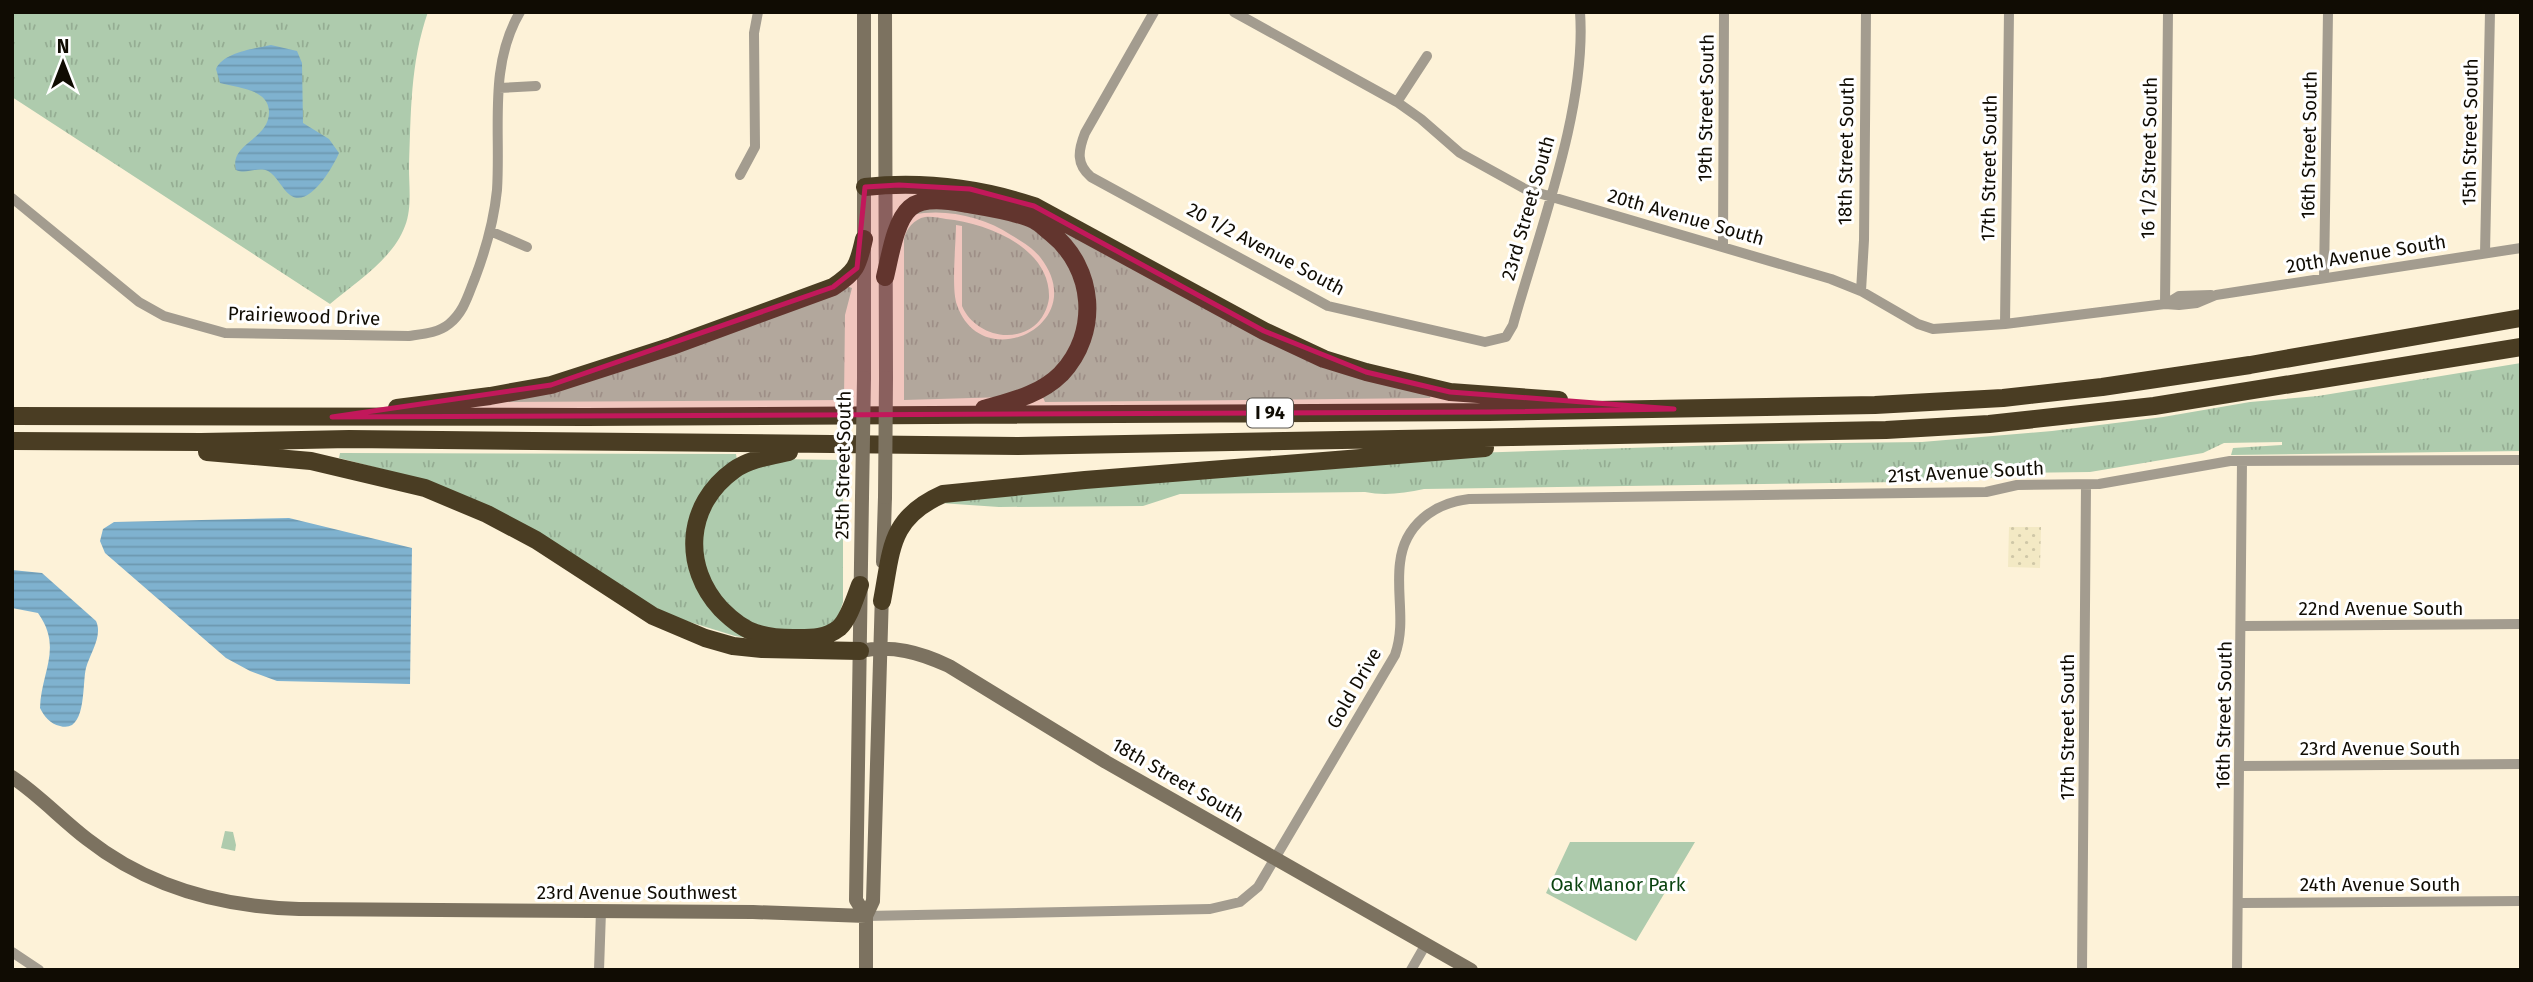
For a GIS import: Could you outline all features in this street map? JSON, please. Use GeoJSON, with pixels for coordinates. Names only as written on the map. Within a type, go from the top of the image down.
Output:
{"type":"FeatureCollection","features":[{"type":"Feature","properties":{"kind":"highway"},"geometry":{"type":"LineString","coordinates":[[865,187],[886,185],[970,190],[1004,196],[1034,206],[1264,331],[1324,359],[1366,372],[1450,393],[1674,409]]}},
{"type":"Feature","properties":{"kind":"highway"},"geometry":{"type":"LineString","coordinates":[[885,277],[894,238],[905,213],[913,205],[927,201],[952,201],[982,206],[1034,220],[1063,243],[1078,266],[1088,295],[1087,323],[1080,347],[1060,374],[1029,396],[965,415]]}},
{"type":"Feature","properties":{"kind":"highway"},"geometry":{"type":"LineString","coordinates":[[332,417],[551,385],[672,346],[832,287],[857,268],[864,239]]}},
{"type":"Feature","properties":{"kind":"highway","name":"I 94"},"geometry":{"type":"LineString","coordinates":[[12,416],[965,415],[1875,405],[2003,398],[2102,387],[2250,365],[2521,318]]}},
{"type":"Feature","properties":{"kind":"highway","name":"I 94"},"geometry":{"type":"LineString","coordinates":[[12,441],[106,443],[349,439],[1018,446],[1886,430],[1989,424],[2154,406],[2521,347]]}},
{"type":"Feature","properties":{"kind":"highway"},"geometry":{"type":"LineString","coordinates":[[882,601],[899,528],[907,517],[925,502],[943,494],[1072,481],[1636,436]]}},
{"type":"Feature","properties":{"kind":"highway"},"geometry":{"type":"LineString","coordinates":[[106,443],[311,461],[425,488],[487,513],[536,540],[653,616],[705,638],[733,646],[762,649],[860,651]]}},
{"type":"Feature","properties":{"kind":"highway"},"geometry":{"type":"LineString","coordinates":[[833,445],[762,458],[734,469],[712,491],[698,518],[693,546],[698,573],[707,594],[738,624],[755,633],[778,638],[826,636],[841,626],[860,585]]}},
{"type":"Feature","properties":{"kind":"main road","name":"25th Street South"},"geometry":{"type":"LineString","coordinates":[[864,12],[864,378],[856,900],[866,916]]}},
{"type":"Feature","properties":{"kind":"main road","name":"25th Street South"},"geometry":{"type":"LineString","coordinates":[[866,970],[866,916],[873,901],[885,497],[885,12]]}},
{"type":"Feature","properties":{"kind":"main road","name":"18th Street South"},"geometry":{"type":"LineString","coordinates":[[860,651],[880,647],[905,649],[949,666],[1106,762],[1471,970]]}},
{"type":"Feature","properties":{"kind":"main road","name":"23rd Avenue Southwest"},"geometry":{"type":"LineString","coordinates":[[12,777],[88,840],[130,867],[165,883],[222,902],[299,909],[866,916]]}},
{"type":"Feature","properties":{"kind":"street","name":"Prairiewood Drive"},"geometry":{"type":"LineString","coordinates":[[12,198],[139,302],[164,316],[225,333],[409,336],[431,333],[448,325],[462,310],[485,251],[497,189],[496,127],[505,43],[520,12]]}},
{"type":"Feature","properties":{"kind":"street"},"geometry":{"type":"LineString","coordinates":[[740,175],[755,147],[754,33],[758,12]]}},
{"type":"Feature","properties":{"kind":"street","name":"20 1/2 Avenue South"},"geometry":{"type":"LineString","coordinates":[[1154,12],[1085,133],[1079,153],[1079,164],[1084,171],[1328,306],[1433,332]]}},
{"type":"Feature","properties":{"kind":"street","name":"20th Avenue South"},"geometry":{"type":"LineString","coordinates":[[1234,12],[1397,102],[1460,153],[1525,189],[1831,279],[1861,291],[1918,324],[1933,329],[2005,324],[2165,304],[2179,296],[2216,295],[2521,248]]}},
{"type":"Feature","properties":{"kind":"street","name":"23rd Street South"},"geometry":{"type":"LineString","coordinates":[[1433,332],[1485,342],[1506,337],[1513,325],[1571,119],[1582,36],[1580,12]]}},
{"type":"Feature","properties":{"kind":"street","name":"19th Street South"},"geometry":{"type":"LineString","coordinates":[[1723,246],[1724,12]]}},
{"type":"Feature","properties":{"kind":"street","name":"18th Street South"},"geometry":{"type":"LineString","coordinates":[[1861,291],[1866,12]]}},
{"type":"Feature","properties":{"kind":"street","name":"17th Street South"},"geometry":{"type":"LineString","coordinates":[[2005,324],[2009,12]]}},
{"type":"Feature","properties":{"kind":"street","name":"16 1/2 Street South"},"geometry":{"type":"LineString","coordinates":[[2165,304],[2168,12]]}},
{"type":"Feature","properties":{"kind":"street","name":"16th Street South"},"geometry":{"type":"LineString","coordinates":[[2324,278],[2328,12]]}},
{"type":"Feature","properties":{"kind":"street","name":"15th Street South"},"geometry":{"type":"LineString","coordinates":[[2485,253],[2490,12]]}},
{"type":"Feature","properties":{"kind":"street"},"geometry":{"type":"LineString","coordinates":[[1397,102],[1427,56]]}},
{"type":"Feature","properties":{"kind":"street"},"geometry":{"type":"LineString","coordinates":[[499,88],[536,86]]}},
{"type":"Feature","properties":{"kind":"street"},"geometry":{"type":"LineString","coordinates":[[490,231],[527,247]]}},
{"type":"Feature","properties":{"kind":"street","name":"21st Avenue South"},"geometry":{"type":"LineString","coordinates":[[1418,523],[1444,503],[1469,499],[1986,492],[2017,485],[2086,485],[2242,461],[2521,460]]}},
{"type":"Feature","properties":{"kind":"street","name":"16th Street South"},"geometry":{"type":"LineString","coordinates":[[2238,970],[2242,461]]}},
{"type":"Feature","properties":{"kind":"street","name":"17th Street South"},"geometry":{"type":"LineString","coordinates":[[2082,970],[2086,485]]}},
{"type":"Feature","properties":{"kind":"street","name":"Gold Drive"},"geometry":{"type":"LineString","coordinates":[[1276,858],[1395,655],[1401,626],[1400,563],[1406,542],[1418,523]]}},
{"type":"Feature","properties":{"kind":"street","name":"22nd Avenue South"},"geometry":{"type":"LineString","coordinates":[[2242,626],[2521,624]]}},
{"type":"Feature","properties":{"kind":"street","name":"23rd Avenue South"},"geometry":{"type":"LineString","coordinates":[[2240,766],[2521,764]]}},
{"type":"Feature","properties":{"kind":"street","name":"23rd Avenue Southwest"},"geometry":{"type":"LineString","coordinates":[[866,916],[1214,909],[1240,902],[1258,887],[1276,858]]}},
{"type":"Feature","properties":{"kind":"street","name":"24th Avenue South"},"geometry":{"type":"LineString","coordinates":[[2240,903],[2521,901]]}},
{"type":"Feature","properties":{"kind":"street"},"geometry":{"type":"LineString","coordinates":[[599,970],[601,911]]}},
{"type":"Feature","properties":{"kind":"street"},"geometry":{"type":"LineString","coordinates":[[1411,970],[1426,944]]}},
{"type":"Feature","properties":{"kind":"street"},"geometry":{"type":"LineString","coordinates":[[12,952],[39,970]]}},
{"type":"Feature","properties":{"kind":"highlighted area"},"geometry":{"type":"Polygon","coordinates":[[[899,185],[970,189],[1034,206],[1264,331],[1366,372],[1450,392],[1674,409],[1489,412],[332,417],[551,385],[833,287],[857,268],[865,187],[899,185]]]}},
{"type":"Feature","properties":{"kind":"green space"},"geometry":{"type":"Polygon","coordinates":[[[12,12],[428,12],[412,89],[409,205],[405,226],[399,238],[373,269],[330,304],[12,97],[12,12]]]}},
{"type":"Feature","properties":{"kind":"green space"},"geometry":{"type":"Polygon","coordinates":[[[936,206],[1025,223],[1051,240],[1074,273],[1081,306],[1076,337],[1056,370],[1037,385],[1006,397],[904,400],[904,239],[917,220],[933,217],[980,226],[1014,241],[1040,265],[1047,280],[1049,298],[1040,320],[1024,332],[1014,335],[983,329],[974,323],[962,306],[962,226],[956,225],[954,278],[957,305],[970,326],[988,337],[1008,339],[1028,333],[1044,321],[1053,303],[1053,281],[1040,257],[1030,248],[989,223],[976,219],[938,213],[913,215],[911,212],[936,206]]]}},
{"type":"Feature","properties":{"kind":"green space"},"geometry":{"type":"Polygon","coordinates":[[[1048,223],[1222,313],[1432,392],[1430,398],[1045,402],[1042,395],[1093,313],[1048,223]]]}},
{"type":"Feature","properties":{"kind":"green space"},"geometry":{"type":"Polygon","coordinates":[[[852,288],[845,315],[844,400],[507,402],[505,397],[852,288]]]}},
{"type":"Feature","properties":{"kind":"green space"},"geometry":{"type":"Polygon","coordinates":[[[2521,363],[2521,451],[2231,455],[2233,448],[2282,445],[2282,442],[2224,443],[2203,453],[2090,472],[2019,473],[1970,481],[1424,489],[1387,494],[1180,494],[1143,506],[999,507],[940,503],[944,497],[1471,453],[1922,442],[2052,431],[2163,417],[2250,402],[2318,396],[2521,363]]]}},
{"type":"Feature","properties":{"kind":"green space"},"geometry":{"type":"Polygon","coordinates":[[[340,453],[736,454],[737,460],[710,483],[696,503],[690,526],[688,561],[764,641],[735,636],[667,615],[416,478],[339,458],[340,453]]]}},
{"type":"Feature","properties":{"kind":"green space"},"geometry":{"type":"Polygon","coordinates":[[[776,459],[843,460],[843,602],[838,617],[822,630],[764,629],[728,611],[701,568],[703,514],[736,474],[776,459]]]}},
{"type":"Feature","properties":{"kind":"green space"},"geometry":{"type":"Polygon","coordinates":[[[225,831],[233,832],[235,851],[221,848],[225,831]]]}},
{"type":"Feature","properties":{"kind":"green space","name":"Oak Manor Park"},"geometry":{"type":"Polygon","coordinates":[[[1570,842],[1695,842],[1636,941],[1546,893],[1570,842]]]}},
{"type":"Feature","properties":{"kind":"sand"},"geometry":{"type":"Polygon","coordinates":[[[2009,527],[2041,527],[2040,568],[2008,567],[2009,527]]]}},
{"type":"Feature","properties":{"kind":"water"},"geometry":{"type":"Polygon","coordinates":[[[271,45],[297,51],[302,63],[303,123],[329,139],[339,153],[312,192],[297,198],[290,195],[268,171],[236,170],[238,153],[263,129],[268,121],[269,111],[267,104],[258,94],[220,83],[216,69],[232,55],[271,45]]]}},
{"type":"Feature","properties":{"kind":"water"},"geometry":{"type":"Polygon","coordinates":[[[289,518],[412,548],[410,684],[277,681],[250,671],[226,658],[105,553],[100,541],[103,529],[114,522],[289,518]]]}},
{"type":"Feature","properties":{"kind":"water"},"geometry":{"type":"Polygon","coordinates":[[[12,570],[42,573],[96,621],[98,633],[86,668],[82,706],[75,722],[69,726],[53,723],[45,717],[40,708],[49,660],[49,638],[38,613],[12,608],[12,570]]]}}]}
